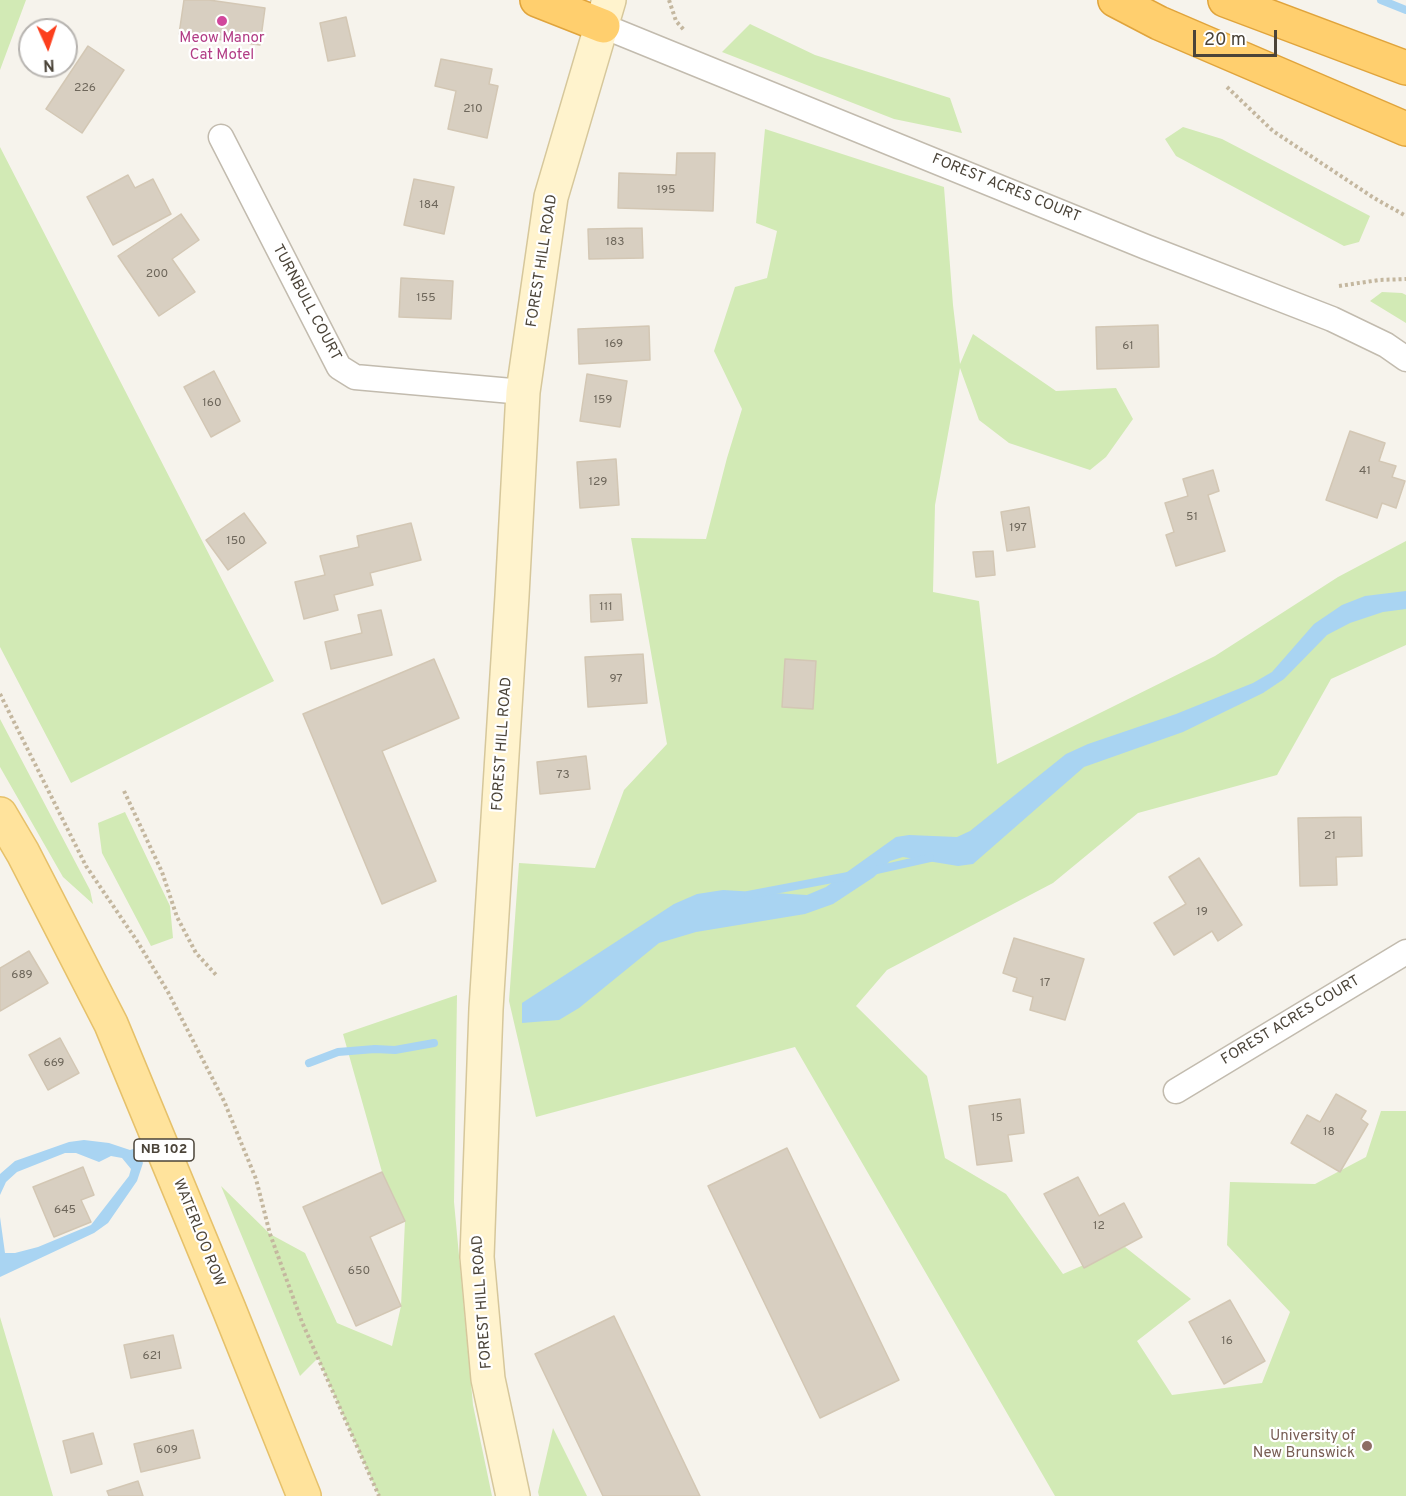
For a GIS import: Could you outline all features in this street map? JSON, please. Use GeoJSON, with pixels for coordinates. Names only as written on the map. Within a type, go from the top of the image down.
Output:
{"type":"FeatureCollection","features":[{"type":"Feature","properties":{"kind":"highway"},"geometry":{"type":"LineString","coordinates":[[537,0],[606,13]]}},
{"type":"Feature","properties":{"kind":"highway"},"geometry":{"type":"LineString","coordinates":[[1115,0],[1159,23],[1406,129]]}},
{"type":"Feature","properties":{"kind":"highway"},"geometry":{"type":"LineString","coordinates":[[1225,0],[1406,69]]}},
{"type":"Feature","properties":{"kind":"main road","name":"WATERLOO ROW"},"geometry":{"type":"LineString","coordinates":[[0,814],[23,853],[111,1024],[304,1496]]}},
{"type":"Feature","properties":{"kind":"street","name":"FOREST ACRES COURT"},"geometry":{"type":"LineString","coordinates":[[606,13],[1146,247],[1332,319],[1386,345],[1406,359]]}},
{"type":"Feature","properties":{"kind":"street","name":"FOREST HILL ROAD"},"geometry":{"type":"LineString","coordinates":[[513,1496],[488,1379],[477,1257],[486,1009],[523,392],[551,197],[606,13]]}},
{"type":"Feature","properties":{"kind":"street","name":"TURNBULL COURT"},"geometry":{"type":"LineString","coordinates":[[221,137],[339,367],[355,377],[523,392]]}},
{"type":"Feature","properties":{"kind":"street","name":"FOREST ACRES COURT"},"geometry":{"type":"LineString","coordinates":[[1176,1091],[1406,952]]}},
{"type":"Feature","properties":{"kind":"path"},"geometry":{"type":"LineString","coordinates":[[669,0],[676,21],[689,35]]}},
{"type":"Feature","properties":{"kind":"path"},"geometry":{"type":"LineString","coordinates":[[1224,85],[1273,131],[1374,198],[1406,216]]}},
{"type":"Feature","properties":{"kind":"path"},"geometry":{"type":"LineString","coordinates":[[1338,286],[1406,279]]}},
{"type":"Feature","properties":{"kind":"path"},"geometry":{"type":"LineString","coordinates":[[0,694],[86,866],[138,941],[168,992],[224,1101],[256,1179],[270,1234],[302,1322],[379,1496]]}},
{"type":"Feature","properties":{"kind":"path"},"geometry":{"type":"LineString","coordinates":[[124,791],[162,872],[177,917],[196,953],[217,976]]}},
{"type":"Feature","properties":{"kind":"green space"},"geometry":{"type":"Polygon","coordinates":[[[0,0],[26,0],[18,18],[0,70],[0,0]]]}},
{"type":"Feature","properties":{"kind":"green space"},"geometry":{"type":"Polygon","coordinates":[[[750,24],[815,55],[950,98],[962,133],[894,119],[722,52],[750,24]]]}},
{"type":"Feature","properties":{"kind":"green space"},"geometry":{"type":"Polygon","coordinates":[[[1183,127],[1222,139],[1370,216],[1359,242],[1344,246],[1176,156],[1165,139],[1183,127]]]}},
{"type":"Feature","properties":{"kind":"green space"},"geometry":{"type":"Polygon","coordinates":[[[765,129],[944,187],[960,364],[973,334],[1056,391],[1116,388],[1133,419],[1106,457],[1090,470],[1009,443],[979,420],[960,368],[935,505],[933,592],[979,601],[997,764],[1215,656],[1338,577],[1406,541],[1406,645],[1331,679],[1277,775],[1138,813],[1053,883],[887,970],[856,1006],[927,1076],[945,1158],[1006,1194],[1063,1274],[1125,1247],[1191,1299],[1137,1341],[1172,1395],[1262,1383],[1290,1312],[1227,1245],[1230,1182],[1315,1184],[1366,1157],[1381,1111],[1406,1111],[1406,1496],[1055,1496],[795,1047],[536,1117],[509,1001],[519,863],[595,868],[624,790],[667,744],[631,538],[706,539],[742,409],[714,351],[735,287],[767,278],[777,231],[756,223],[765,129]]]}},
{"type":"Feature","properties":{"kind":"green space"},"geometry":{"type":"Polygon","coordinates":[[[0,147],[274,681],[71,783],[0,647],[0,147]]]}},
{"type":"Feature","properties":{"kind":"green space"},"geometry":{"type":"Polygon","coordinates":[[[1382,292],[1406,295],[1406,323],[1370,301],[1382,292]]]}},
{"type":"Feature","properties":{"kind":"green space"},"geometry":{"type":"Polygon","coordinates":[[[0,719],[90,890],[93,904],[63,877],[0,767],[0,719]]]}},
{"type":"Feature","properties":{"kind":"green space"},"geometry":{"type":"Polygon","coordinates":[[[125,812],[170,906],[173,938],[151,946],[102,853],[98,823],[125,812]]]}},
{"type":"Feature","properties":{"kind":"green space"},"geometry":{"type":"Polygon","coordinates":[[[457,995],[454,1202],[473,1405],[492,1496],[379,1496],[318,1358],[300,1376],[221,1186],[270,1234],[305,1253],[337,1323],[392,1346],[401,1306],[405,1221],[382,1172],[343,1034],[457,995]]]}},
{"type":"Feature","properties":{"kind":"green space"},"geometry":{"type":"Polygon","coordinates":[[[0,1317],[53,1496],[0,1496],[0,1317]]]}},
{"type":"Feature","properties":{"kind":"green space"},"geometry":{"type":"Polygon","coordinates":[[[553,1428],[587,1496],[539,1496],[553,1428]]]}},
{"type":"Feature","properties":{"kind":"water"},"geometry":{"type":"Polygon","coordinates":[[[1406,591],[1406,609],[1383,612],[1350,623],[1327,635],[1284,679],[1263,693],[1183,732],[1084,767],[973,864],[958,866],[903,857],[890,861],[874,877],[833,904],[805,914],[696,932],[659,943],[579,1008],[559,1020],[522,1023],[522,1003],[674,904],[697,894],[723,890],[807,895],[826,887],[896,837],[909,835],[957,837],[970,831],[1066,754],[1253,683],[1272,672],[1314,624],[1342,605],[1365,596],[1406,591]]]}},
{"type":"Feature","properties":{"kind":"water"},"geometry":{"type":"Polygon","coordinates":[[[84,1140],[109,1143],[130,1150],[136,1148],[143,1163],[137,1181],[108,1223],[94,1233],[0,1277],[0,1217],[5,1253],[38,1247],[91,1225],[129,1176],[131,1169],[122,1158],[111,1156],[99,1162],[76,1153],[65,1153],[17,1172],[6,1182],[0,1195],[0,1174],[15,1161],[69,1142],[84,1140]]]}},
{"type":"Feature","properties":{"kind":"building"},"geometry":{"type":"Polygon","coordinates":[[[184,0],[209,0],[265,8],[260,45],[179,34],[184,0]]]}},
{"type":"Feature","properties":{"kind":"building"},"geometry":{"type":"Polygon","coordinates":[[[346,17],[355,56],[328,61],[320,23],[346,17]]]}},
{"type":"Feature","properties":{"kind":"building"},"geometry":{"type":"Polygon","coordinates":[[[88,46],[124,70],[82,133],[46,109],[67,78],[78,78],[78,61],[88,46]]]}},
{"type":"Feature","properties":{"kind":"building"},"geometry":{"type":"Polygon","coordinates":[[[441,59],[492,69],[489,84],[498,86],[487,138],[448,129],[456,91],[435,86],[441,59]]]}},
{"type":"Feature","properties":{"kind":"building"},"geometry":{"type":"Polygon","coordinates":[[[677,153],[715,153],[713,211],[618,208],[619,173],[676,175],[677,153]]]}},
{"type":"Feature","properties":{"kind":"building"},"geometry":{"type":"Polygon","coordinates":[[[128,175],[135,188],[153,179],[171,214],[113,245],[87,197],[128,175]]]}},
{"type":"Feature","properties":{"kind":"building"},"geometry":{"type":"Polygon","coordinates":[[[414,179],[454,187],[444,234],[404,225],[414,179]]]}},
{"type":"Feature","properties":{"kind":"building"},"geometry":{"type":"Polygon","coordinates":[[[181,214],[199,240],[172,259],[195,292],[159,316],[118,256],[181,214]]]}},
{"type":"Feature","properties":{"kind":"building"},"geometry":{"type":"Polygon","coordinates":[[[642,228],[643,258],[589,259],[588,229],[642,228]]]}},
{"type":"Feature","properties":{"kind":"building"},"geometry":{"type":"Polygon","coordinates":[[[401,278],[453,281],[451,319],[399,317],[401,278]]]}},
{"type":"Feature","properties":{"kind":"building"},"geometry":{"type":"Polygon","coordinates":[[[1158,325],[1159,367],[1097,369],[1096,327],[1158,325]]]}},
{"type":"Feature","properties":{"kind":"building"},"geometry":{"type":"Polygon","coordinates":[[[649,326],[650,360],[579,364],[578,329],[649,326]]]}},
{"type":"Feature","properties":{"kind":"building"},"geometry":{"type":"Polygon","coordinates":[[[214,371],[240,421],[211,437],[184,387],[214,371]]]}},
{"type":"Feature","properties":{"kind":"building"},"geometry":{"type":"Polygon","coordinates":[[[587,374],[627,381],[620,427],[580,421],[587,374]]]}},
{"type":"Feature","properties":{"kind":"building"},"geometry":{"type":"Polygon","coordinates":[[[1350,431],[1385,443],[1379,461],[1396,466],[1392,477],[1405,481],[1396,508],[1382,503],[1377,518],[1326,500],[1350,431]]]}},
{"type":"Feature","properties":{"kind":"building"},"geometry":{"type":"Polygon","coordinates":[[[616,459],[619,505],[580,508],[577,462],[616,459]]]}},
{"type":"Feature","properties":{"kind":"building"},"geometry":{"type":"Polygon","coordinates":[[[1213,470],[1219,491],[1208,495],[1225,551],[1176,566],[1166,535],[1174,532],[1165,503],[1188,496],[1183,479],[1213,470]]]}},
{"type":"Feature","properties":{"kind":"building"},"geometry":{"type":"Polygon","coordinates":[[[1029,507],[1035,547],[1007,551],[1001,512],[1029,507]]]}},
{"type":"Feature","properties":{"kind":"building"},"geometry":{"type":"Polygon","coordinates":[[[244,513],[266,543],[228,570],[206,540],[244,513]]]}},
{"type":"Feature","properties":{"kind":"building"},"geometry":{"type":"Polygon","coordinates":[[[411,523],[421,560],[370,573],[373,585],[334,595],[338,610],[304,619],[295,582],[325,575],[320,556],[359,547],[357,536],[411,523]]]}},
{"type":"Feature","properties":{"kind":"building"},"geometry":{"type":"Polygon","coordinates":[[[993,551],[995,575],[976,577],[973,552],[993,551]]]}},
{"type":"Feature","properties":{"kind":"building"},"geometry":{"type":"Polygon","coordinates":[[[621,594],[623,620],[591,622],[590,595],[621,594]]]}},
{"type":"Feature","properties":{"kind":"building"},"geometry":{"type":"Polygon","coordinates":[[[381,610],[392,655],[331,669],[325,642],[362,633],[358,615],[381,610]]]}},
{"type":"Feature","properties":{"kind":"building"},"geometry":{"type":"Polygon","coordinates":[[[643,654],[647,703],[588,707],[585,657],[643,654]]]}},
{"type":"Feature","properties":{"kind":"building"},"geometry":{"type":"Polygon","coordinates":[[[434,659],[459,718],[382,751],[436,881],[382,904],[303,714],[434,659]]]}},
{"type":"Feature","properties":{"kind":"building"},"geometry":{"type":"Polygon","coordinates":[[[785,659],[816,661],[813,709],[782,707],[785,659]]]}},
{"type":"Feature","properties":{"kind":"building"},"geometry":{"type":"Polygon","coordinates":[[[586,756],[590,789],[540,794],[537,762],[586,756]]]}},
{"type":"Feature","properties":{"kind":"building"},"geometry":{"type":"Polygon","coordinates":[[[1361,817],[1362,856],[1336,857],[1337,885],[1300,886],[1298,818],[1361,817]]]}},
{"type":"Feature","properties":{"kind":"building"},"geometry":{"type":"Polygon","coordinates":[[[1199,858],[1242,925],[1218,941],[1212,931],[1174,955],[1154,923],[1186,904],[1169,877],[1199,858]]]}},
{"type":"Feature","properties":{"kind":"building"},"geometry":{"type":"Polygon","coordinates":[[[1014,938],[1084,959],[1065,1020],[1030,1010],[1033,997],[1013,991],[1017,978],[1003,973],[1014,938]]]}},
{"type":"Feature","properties":{"kind":"building"},"geometry":{"type":"Polygon","coordinates":[[[29,951],[48,983],[0,1011],[0,968],[29,951]]]}},
{"type":"Feature","properties":{"kind":"building"},"geometry":{"type":"Polygon","coordinates":[[[60,1038],[79,1073],[48,1090],[29,1055],[60,1038]]]}},
{"type":"Feature","properties":{"kind":"building"},"geometry":{"type":"Polygon","coordinates":[[[1336,1094],[1366,1111],[1361,1119],[1368,1124],[1340,1172],[1291,1143],[1307,1115],[1320,1122],[1336,1094]]]}},
{"type":"Feature","properties":{"kind":"building"},"geometry":{"type":"Polygon","coordinates":[[[1020,1099],[1024,1133],[1008,1135],[1012,1161],[977,1165],[969,1106],[1020,1099]]]}},
{"type":"Feature","properties":{"kind":"building"},"geometry":{"type":"Polygon","coordinates":[[[787,1148],[899,1380],[820,1418],[708,1186],[787,1148]]]}},
{"type":"Feature","properties":{"kind":"building"},"geometry":{"type":"Polygon","coordinates":[[[83,1167],[94,1195],[81,1200],[91,1222],[54,1237],[33,1187],[83,1167]]]}},
{"type":"Feature","properties":{"kind":"building"},"geometry":{"type":"Polygon","coordinates":[[[382,1172],[405,1221],[370,1237],[401,1306],[356,1326],[303,1207],[382,1172]]]}},
{"type":"Feature","properties":{"kind":"building"},"geometry":{"type":"Polygon","coordinates":[[[1078,1177],[1099,1216],[1124,1203],[1142,1237],[1084,1268],[1044,1194],[1078,1177]]]}},
{"type":"Feature","properties":{"kind":"building"},"geometry":{"type":"Polygon","coordinates":[[[1230,1300],[1265,1361],[1224,1384],[1189,1322],[1230,1300]]]}},
{"type":"Feature","properties":{"kind":"building"},"geometry":{"type":"Polygon","coordinates":[[[614,1316],[700,1496],[603,1496],[535,1354],[614,1316]]]}},
{"type":"Feature","properties":{"kind":"building"},"geometry":{"type":"Polygon","coordinates":[[[173,1335],[181,1368],[131,1378],[124,1345],[173,1335]]]}},
{"type":"Feature","properties":{"kind":"building"},"geometry":{"type":"Polygon","coordinates":[[[193,1430],[200,1458],[141,1472],[134,1444],[193,1430]]]}},
{"type":"Feature","properties":{"kind":"building"},"geometry":{"type":"Polygon","coordinates":[[[93,1433],[102,1464],[71,1473],[63,1441],[93,1433]]]}},
{"type":"Feature","properties":{"kind":"building"},"geometry":{"type":"Polygon","coordinates":[[[138,1481],[143,1496],[109,1496],[107,1491],[138,1481]]]}},
{"type":"Feature","properties":{"kind":"waterway"},"geometry":{"type":"LineString","coordinates":[[1381,0],[1406,10]]}},
{"type":"Feature","properties":{"kind":"waterway"},"geometry":{"type":"LineString","coordinates":[[872,871],[930,858]]}},
{"type":"Feature","properties":{"kind":"waterway"},"geometry":{"type":"LineString","coordinates":[[748,895],[848,876]]}},
{"type":"Feature","properties":{"kind":"waterway"},"geometry":{"type":"LineString","coordinates":[[309,1063],[338,1052],[395,1050],[434,1043]]}},
{"type":"Feature","properties":{"kind":"place","name":"Meow Manor Cat Motel"},"geometry":{"type":"Point","coordinates":[222,21]}},
{"type":"Feature","properties":{"kind":"place","name":"University of New Brunswick"},"geometry":{"type":"Point","coordinates":[1367,1446]}}]}
